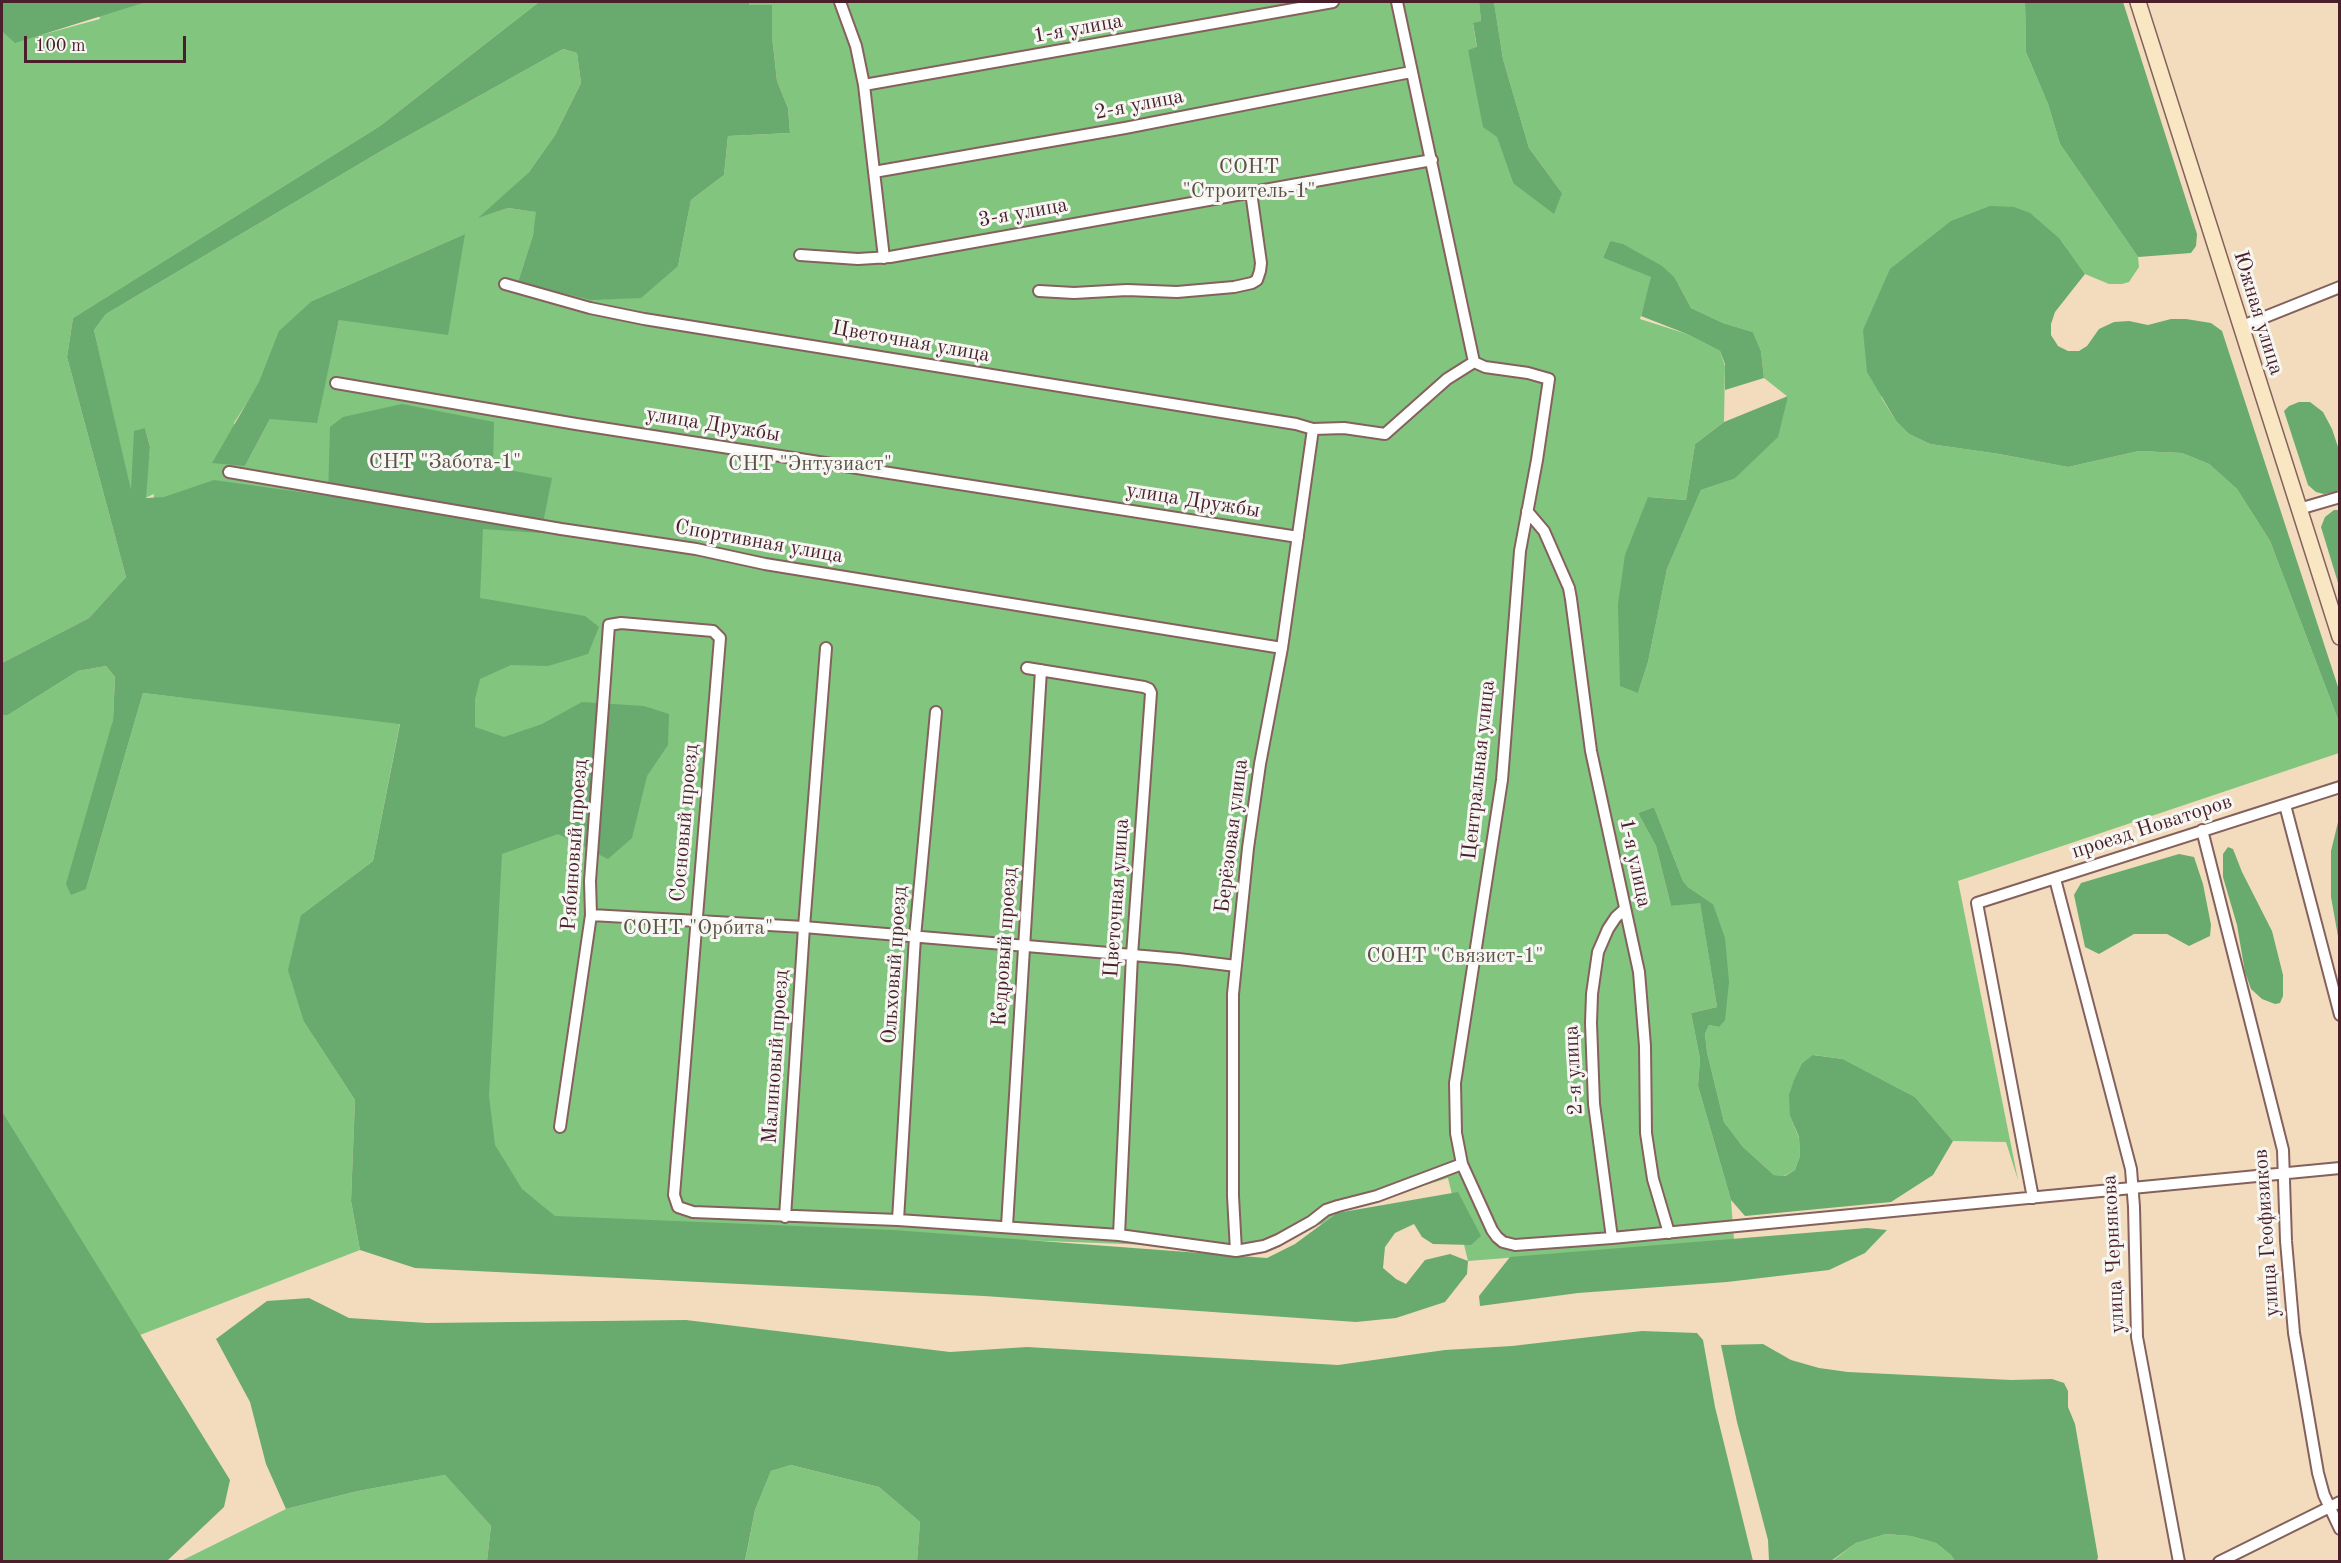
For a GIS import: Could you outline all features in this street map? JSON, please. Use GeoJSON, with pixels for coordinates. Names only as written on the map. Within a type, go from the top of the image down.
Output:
{"type":"FeatureCollection","features":[{"type":"Feature","properties":{"kind":"main road","name":"Южная улица"},"geometry":{"type":"LineString","coordinates":[[2138,2],[2339,631]]}},
{"type":"Feature","properties":{"kind":"street"},"geometry":{"type":"LineString","coordinates":[[840,2],[856,46],[864,85],[884,258]]}},
{"type":"Feature","properties":{"kind":"street","name":"1-я улица"},"geometry":{"type":"LineString","coordinates":[[864,85],[1333,2]]}},
{"type":"Feature","properties":{"kind":"street"},"geometry":{"type":"LineString","coordinates":[[1397,2],[1474,362]]}},
{"type":"Feature","properties":{"kind":"street","name":"2-я улица"},"geometry":{"type":"LineString","coordinates":[[874,172],[1125,128],[1412,72]]}},
{"type":"Feature","properties":{"kind":"street","name":"3-я улица"},"geometry":{"type":"LineString","coordinates":[[800,255],[858,259],[884,258],[1432,160]]}},
{"type":"Feature","properties":{"kind":"street"},"geometry":{"type":"LineString","coordinates":[[1039,291],[1178,292],[1234,287],[1251,283],[1257,280],[1261,263],[1251,192]]}},
{"type":"Feature","properties":{"kind":"street","name":"Цветочная улица"},"geometry":{"type":"LineString","coordinates":[[505,284],[590,308],[644,319],[1296,424],[1313,429],[1344,428],[1385,434],[1448,379],[1474,362]]}},
{"type":"Feature","properties":{"kind":"street"},"geometry":{"type":"LineString","coordinates":[[2240,327],[2340,287]]}},
{"type":"Feature","properties":{"kind":"street","name":"Центральная улица"},"geometry":{"type":"LineString","coordinates":[[1474,362],[1485,367],[1528,373],[1549,380],[1516,587],[1502,780],[1455,1083],[1456,1133],[1462,1164],[1491,1230],[1503,1242],[1515,1245],[1670,1233],[2340,1168]]}},
{"type":"Feature","properties":{"kind":"street","name":"улица Дружбы"},"geometry":{"type":"LineString","coordinates":[[336,383],[588,426],[1298,537]]}},
{"type":"Feature","properties":{"kind":"street","name":"Берёзовая улица"},"geometry":{"type":"LineString","coordinates":[[1236,1251],[1233,1226],[1233,994],[1248,848],[1260,764],[1282,648],[1313,429]]}},
{"type":"Feature","properties":{"kind":"street","name":"Спортивная улица"},"geometry":{"type":"LineString","coordinates":[[229,472],[561,530],[696,549],[765,564],[1282,648]]}},
{"type":"Feature","properties":{"kind":"street"},"geometry":{"type":"LineString","coordinates":[[2299,509],[2340,497]]}},
{"type":"Feature","properties":{"kind":"street","name":"1-я улица"},"geometry":{"type":"LineString","coordinates":[[1527,511],[1544,531],[1569,588],[1591,752],[1639,972],[1645,1046],[1646,1133],[1653,1179],[1670,1233]]}},
{"type":"Feature","properties":{"kind":"street","name":"Рябиновый проезд"},"geometry":{"type":"LineString","coordinates":[[560,1127],[591,915],[591,881],[609,625],[621,623],[669,628]]}},
{"type":"Feature","properties":{"kind":"street","name":"Сосновый проезд"},"geometry":{"type":"LineString","coordinates":[[669,628],[713,631],[720,638],[674,1195],[678,1207],[693,1212],[785,1217]]}},
{"type":"Feature","properties":{"kind":"street","name":"Малиновый проезд"},"geometry":{"type":"LineString","coordinates":[[785,1217],[804,927],[826,648]]}},
{"type":"Feature","properties":{"kind":"street","name":"Цветочная улица"},"geometry":{"type":"LineString","coordinates":[[1027,668],[1144,687],[1151,693],[1132,955],[1119,1235]]}},
{"type":"Feature","properties":{"kind":"street","name":"Кедровый проезд"},"geometry":{"type":"LineString","coordinates":[[1007,1226],[1041,670]]}},
{"type":"Feature","properties":{"kind":"street","name":"Ольховый проезд"},"geometry":{"type":"LineString","coordinates":[[898,1220],[915,937],[936,712]]}},
{"type":"Feature","properties":{"kind":"street","name":"проезд Новаторов"},"geometry":{"type":"LineString","coordinates":[[2033,1198],[1977,903],[2340,788]]}},
{"type":"Feature","properties":{"kind":"street"},"geometry":{"type":"LineString","coordinates":[[2285,805],[2340,1015]]}},
{"type":"Feature","properties":{"kind":"street","name":"улица Геофизиков"},"geometry":{"type":"LineString","coordinates":[[2202,830],[2283,1150],[2286,1241],[2294,1333],[2318,1473],[2329,1507],[2340,1528]]}},
{"type":"Feature","properties":{"kind":"street","name":"улица Чернякова"},"geometry":{"type":"LineString","coordinates":[[2055,879],[2131,1169],[2134,1189],[2137,1336],[2179,1562]]}},
{"type":"Feature","properties":{"kind":"street","name":"2-я улица"},"geometry":{"type":"LineString","coordinates":[[1612,1238],[1594,1104],[1591,1004],[1594,967],[1598,952],[1608,929],[1625,909]]}},
{"type":"Feature","properties":{"kind":"street"},"geometry":{"type":"LineString","coordinates":[[591,915],[804,927],[1236,966]]}},
{"type":"Feature","properties":{"kind":"street"},"geometry":{"type":"LineString","coordinates":[[785,1217],[1007,1226],[1119,1235],[1236,1251],[1264,1246],[1278,1240],[1332,1208],[1377,1196],[1462,1164]]}},
{"type":"Feature","properties":{"kind":"street"},"geometry":{"type":"LineString","coordinates":[[2218,1562],[2340,1502]]}},
{"type":"Feature","properties":{"kind":"green space"},"geometry":{"type":"Polygon","coordinates":[[[2,2],[539,2],[380,126],[73,318],[67,357],[126,577],[89,618],[2,663],[2,2]],[[99,16],[37,36],[100,19],[99,16]]]}},
{"type":"Feature","properties":{"kind":"green space"},"geometry":{"type":"Polygon","coordinates":[[[2,2],[146,2],[15,43],[2,31],[2,2]]]}},
{"type":"Feature","properties":{"kind":"green space","name":"СНТ \"Забота-1\""},"geometry":{"type":"Polygon","coordinates":[[[539,2],[749,2],[749,5],[772,5],[772,36],[777,81],[788,108],[790,133],[728,136],[724,175],[691,200],[678,266],[641,298],[591,300],[518,282],[533,235],[536,212],[508,208],[478,218],[529,172],[555,135],[581,83],[577,53],[563,49],[388,147],[106,314],[94,330],[131,490],[134,431],[145,428],[150,447],[146,498],[164,497],[214,480],[328,496],[330,427],[343,417],[402,404],[494,422],[493,467],[552,478],[541,533],[483,529],[480,598],[585,616],[599,627],[588,654],[548,666],[511,665],[480,679],[475,699],[475,727],[504,737],[542,724],[582,702],[644,706],[669,714],[668,745],[647,776],[632,838],[608,859],[558,834],[502,854],[489,1096],[495,1145],[522,1189],[555,1216],[893,1230],[1267,1258],[1295,1244],[1337,1213],[1458,1192],[1481,1236],[1471,1245],[1433,1244],[1422,1237],[1414,1224],[1395,1233],[1385,1247],[1383,1268],[1406,1284],[1425,1260],[1450,1254],[1468,1261],[1467,1274],[1445,1302],[1396,1318],[1356,1322],[984,1296],[415,1268],[360,1250],[351,1201],[355,1100],[304,1022],[288,970],[301,915],[373,861],[400,724],[143,693],[86,889],[71,895],[66,884],[113,720],[115,677],[106,666],[78,671],[8,715],[2,715],[2,663],[89,618],[126,577],[67,357],[73,318],[380,126],[539,2]]]}},
{"type":"Feature","properties":{"kind":"green space"},"geometry":{"type":"Polygon","coordinates":[[[749,2],[1479,2],[1481,21],[1473,24],[1477,48],[1468,50],[1513,183],[1562,193],[1529,148],[1503,59],[1494,2],[2025,2],[2026,52],[2048,104],[2060,144],[2138,257],[2139,267],[2129,282],[2109,284],[2085,274],[2060,239],[1881,397],[1896,421],[1909,434],[1930,444],[2068,467],[2139,451],[2182,453],[2209,464],[2237,489],[2270,541],[2339,722],[2339,753],[1958,881],[2018,1180],[2006,1142],[1953,1141],[1915,1097],[1843,1059],[1814,1055],[1802,1063],[1795,1077],[1790,1116],[1799,1138],[1800,1156],[1795,1170],[1784,1176],[1774,1175],[1743,1147],[1724,1122],[1707,1052],[1705,1034],[1709,1025],[1719,1027],[1713,904],[1683,881],[1654,807],[1638,813],[1656,846],[1671,906],[1700,902],[1717,1007],[1691,1013],[1700,1059],[1698,1086],[1731,1200],[1734,1240],[1468,1261],[1448,1178],[1337,1213],[1322,1224],[1233,1248],[374,1216],[417,698],[149,542],[154,494],[145,498],[150,447],[145,428],[131,493],[94,330],[106,314],[388,147],[563,49],[577,53],[581,83],[555,135],[529,172],[480,217],[508,208],[537,212],[533,235],[518,282],[678,266],[691,200],[724,175],[728,136],[790,133],[788,108],[777,81],[772,36],[772,6],[749,5],[749,2]],[[465,234],[312,301],[234,423],[245,466],[270,419],[325,384],[339,320],[465,234]],[[1610,241],[1603,258],[1652,277],[1640,319],[1687,334],[1720,351],[1725,366],[1724,422],[1695,444],[1686,500],[1648,497],[1638,693],[1648,662],[1667,569],[1701,490],[1734,479],[1788,397],[1764,378],[1761,351],[1753,332],[1723,323],[1691,308],[1675,278],[1610,241]]]}},
{"type":"Feature","properties":{"kind":"green space"},"geometry":{"type":"Polygon","coordinates":[[[1479,2],[1494,2],[1503,59],[1529,148],[1562,193],[1554,214],[1513,183],[1497,137],[1483,127],[1468,50],[1477,47],[1473,23],[1481,21],[1479,2]]]}},
{"type":"Feature","properties":{"kind":"green space"},"geometry":{"type":"Polygon","coordinates":[[[2025,2],[2123,2],[2197,234],[2196,246],[2191,253],[2138,257],[2060,144],[2048,104],[2026,52],[2025,2]]]}},
{"type":"Feature","properties":{"kind":"green space"},"geometry":{"type":"Polygon","coordinates":[[[1990,206],[2014,207],[2030,213],[2060,239],[2085,274],[2055,312],[2051,324],[2051,335],[2058,346],[2068,351],[2079,351],[2087,346],[2099,329],[2114,322],[2129,321],[2148,325],[2171,319],[2186,319],[2211,323],[2222,331],[2339,690],[2339,722],[2270,541],[2237,489],[2209,464],[2182,453],[2139,451],[2068,467],[1930,444],[1909,434],[1896,421],[1867,372],[1863,330],[1890,269],[1951,221],[1990,206]]]}},
{"type":"Feature","properties":{"kind":"green space"},"geometry":{"type":"Polygon","coordinates":[[[465,234],[448,335],[339,320],[317,423],[270,419],[245,466],[212,463],[259,382],[279,331],[312,301],[465,234]]]}},
{"type":"Feature","properties":{"kind":"green space"},"geometry":{"type":"Polygon","coordinates":[[[1610,241],[1623,244],[1662,266],[1675,278],[1691,308],[1723,323],[1753,332],[1761,351],[1764,378],[1725,390],[1725,364],[1720,351],[1687,334],[1641,316],[1651,277],[1603,258],[1610,241]]]}},
{"type":"Feature","properties":{"kind":"green space"},"geometry":{"type":"Polygon","coordinates":[[[1788,396],[1778,437],[1734,479],[1701,490],[1667,569],[1648,662],[1638,693],[1620,686],[1618,604],[1625,555],[1648,497],[1686,500],[1695,444],[1724,422],[1788,396]]]}},
{"type":"Feature","properties":{"kind":"green space"},"geometry":{"type":"Polygon","coordinates":[[[2299,402],[2310,402],[2323,412],[2332,429],[2340,453],[2339,489],[2335,492],[2324,494],[2316,492],[2308,485],[2284,411],[2299,402]]]}},
{"type":"Feature","properties":{"kind":"green space"},"geometry":{"type":"Polygon","coordinates":[[[2334,510],[2339,510],[2339,586],[2321,527],[2325,517],[2334,510]]]}},
{"type":"Feature","properties":{"kind":"green space"},"geometry":{"type":"Polygon","coordinates":[[[106,666],[115,677],[113,720],[86,889],[143,693],[400,723],[373,861],[301,915],[304,1022],[355,1100],[351,1201],[360,1250],[140,1335],[2,1111],[2,715],[8,715],[78,671],[106,666]]]}},
{"type":"Feature","properties":{"kind":"green space"},"geometry":{"type":"Polygon","coordinates":[[[1654,807],[1683,881],[1713,904],[1725,938],[1729,982],[1725,1020],[1719,1027],[1709,1025],[1705,1034],[1707,1052],[1724,1122],[1743,1147],[1774,1175],[1785,1176],[1795,1170],[1800,1156],[1799,1137],[1790,1116],[1789,1095],[1795,1077],[1802,1063],[1813,1055],[1843,1059],[1915,1097],[1953,1141],[1933,1175],[1891,1202],[1745,1216],[1731,1200],[1698,1086],[1700,1059],[1691,1013],[1717,1007],[1700,903],[1671,906],[1656,846],[1638,813],[1654,807]]]}},
{"type":"Feature","properties":{"kind":"green space"},"geometry":{"type":"Polygon","coordinates":[[[2339,818],[2339,942],[2331,897],[2331,851],[2339,818]]]}},
{"type":"Feature","properties":{"kind":"green space"},"geometry":{"type":"Polygon","coordinates":[[[2228,847],[2233,849],[2272,931],[2283,975],[2283,996],[2280,1003],[2275,1004],[2262,999],[2251,989],[2245,972],[2237,925],[2223,877],[2223,854],[2228,847]]]}},
{"type":"Feature","properties":{"kind":"green space"},"geometry":{"type":"Polygon","coordinates":[[[2179,854],[2194,857],[2203,884],[2211,925],[2210,936],[2189,946],[2167,934],[2134,934],[2099,954],[2085,947],[2074,895],[2081,883],[2179,854]]]}},
{"type":"Feature","properties":{"kind":"green space"},"geometry":{"type":"Polygon","coordinates":[[[2,1111],[230,1480],[224,1507],[167,1561],[2,1561],[2,1111]]]}},
{"type":"Feature","properties":{"kind":"green space"},"geometry":{"type":"Polygon","coordinates":[[[1867,1228],[1887,1230],[1865,1253],[1829,1270],[1727,1282],[1578,1293],[1480,1306],[1479,1296],[1510,1257],[1867,1228]]]}},
{"type":"Feature","properties":{"kind":"green space"},"geometry":{"type":"Polygon","coordinates":[[[309,1298],[349,1318],[427,1323],[686,1320],[950,1352],[1027,1347],[1338,1365],[1445,1350],[1512,1346],[1642,1331],[1697,1333],[1703,1340],[1715,1407],[1753,1561],[917,1561],[920,1522],[879,1487],[791,1465],[771,1471],[755,1510],[745,1561],[487,1561],[491,1526],[445,1475],[358,1491],[286,1509],[266,1464],[250,1402],[216,1339],[267,1301],[309,1298]]]}},
{"type":"Feature","properties":{"kind":"green space"},"geometry":{"type":"Polygon","coordinates":[[[1763,1344],[1791,1360],[1819,1368],[1848,1372],[2011,1380],[2052,1379],[2064,1383],[2068,1391],[2068,1407],[2075,1424],[2097,1561],[1955,1561],[1936,1543],[1911,1536],[1886,1534],[1856,1543],[1831,1561],[1769,1561],[1768,1540],[1737,1422],[1721,1345],[1763,1344]]]}},
{"type":"Feature","properties":{"kind":"green space"},"geometry":{"type":"Polygon","coordinates":[[[791,1465],[879,1487],[920,1522],[917,1561],[745,1562],[755,1510],[771,1471],[791,1465]]]}},
{"type":"Feature","properties":{"kind":"green space"},"geometry":{"type":"Polygon","coordinates":[[[445,1475],[491,1526],[487,1561],[179,1562],[286,1509],[358,1491],[445,1475]]]}},
{"type":"Feature","properties":{"kind":"green space"},"geometry":{"type":"Polygon","coordinates":[[[1886,1534],[1911,1536],[1936,1543],[1955,1561],[1831,1562],[1856,1543],[1886,1534]]]}},
{"type":"Feature","properties":{"kind":"park label","name":"СОНТ \"Строитель-1\""},"geometry":{"type":"Point","coordinates":[1249,179]}},
{"type":"Feature","properties":{"kind":"park label","name":"СНТ \"Энтузиаст\""},"geometry":{"type":"Point","coordinates":[810,464]}},
{"type":"Feature","properties":{"kind":"park label","name":"СОНТ \"Орбита\""},"geometry":{"type":"Point","coordinates":[698,928]}},
{"type":"Feature","properties":{"kind":"park label","name":"СОНТ \"Связист-1\""},"geometry":{"type":"Point","coordinates":[1455,956]}}]}
